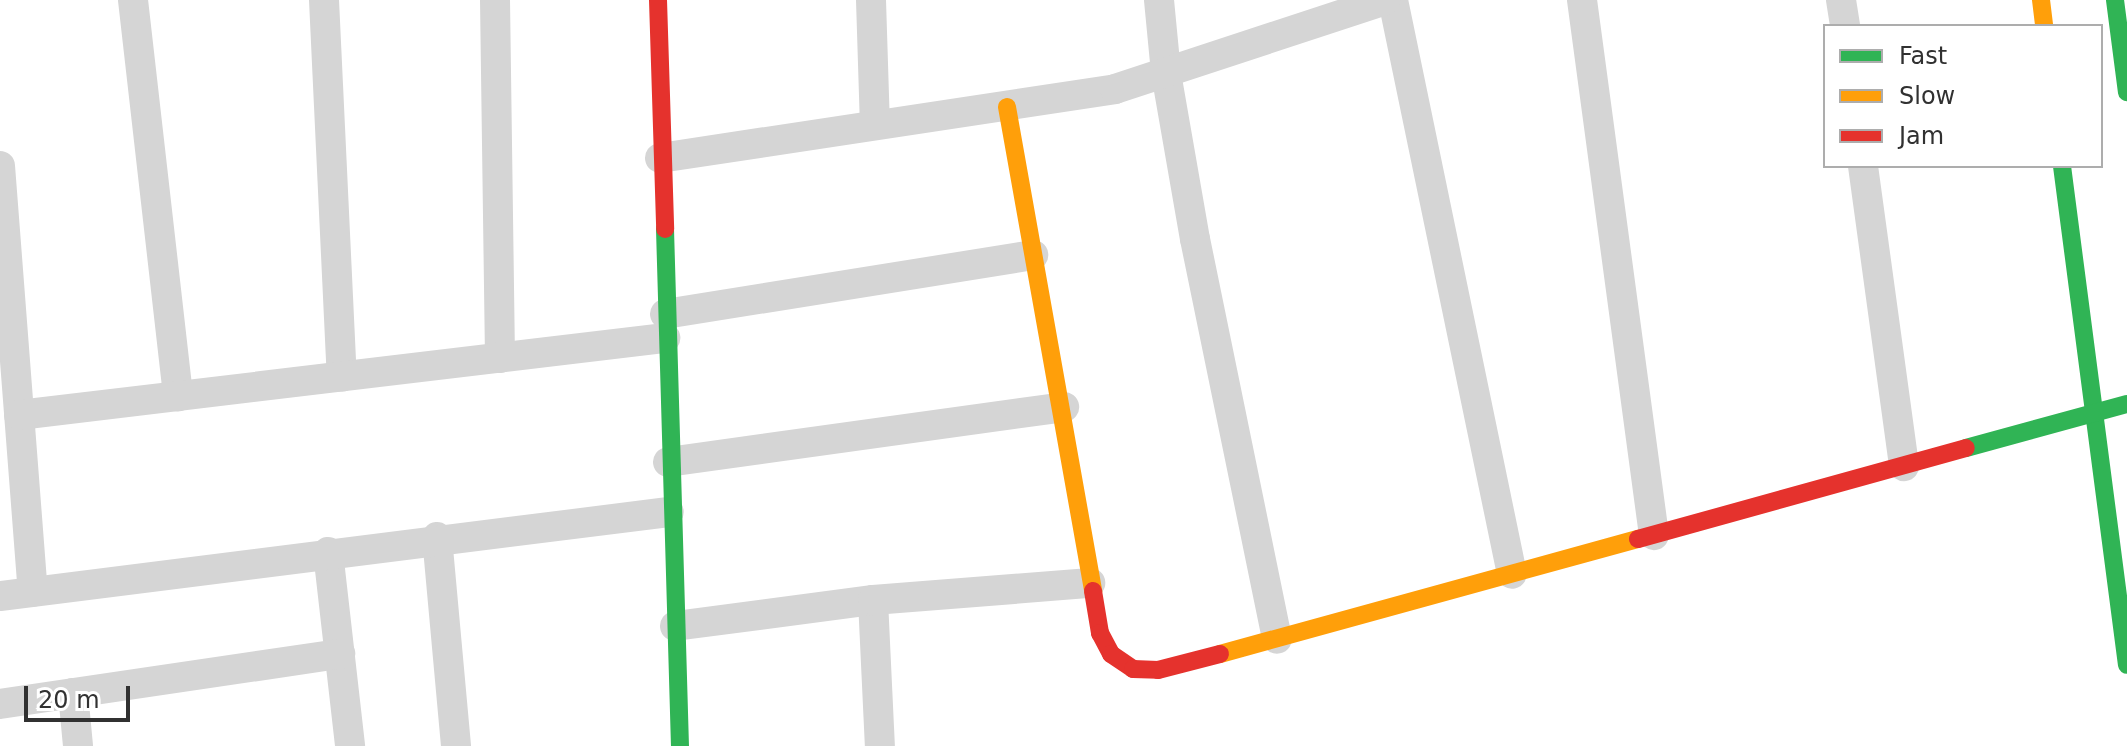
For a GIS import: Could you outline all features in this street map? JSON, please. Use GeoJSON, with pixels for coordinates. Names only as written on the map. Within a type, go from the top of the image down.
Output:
{"type":"FeatureCollection","features":[{"type":"Feature","properties":{"kind":"street"},"geometry":{"type":"LineString","coordinates":[[133,0],[178,396]]}},
{"type":"Feature","properties":{"kind":"street"},"geometry":{"type":"LineString","coordinates":[[324,0],[342,377]]}},
{"type":"Feature","properties":{"kind":"street"},"geometry":{"type":"LineString","coordinates":[[495,0],[500,358]]}},
{"type":"Feature","properties":{"kind":"street"},"geometry":{"type":"LineString","coordinates":[[658,0],[669,512],[680,746]]}},
{"type":"Feature","properties":{"kind":"street"},"geometry":{"type":"LineString","coordinates":[[871,0],[875,125]]}},
{"type":"Feature","properties":{"kind":"street"},"geometry":{"type":"LineString","coordinates":[[1159,0],[1166,73],[1277,639]]}},
{"type":"Feature","properties":{"kind":"street"},"geometry":{"type":"LineString","coordinates":[[660,158],[1115,89],[1386,0]]}},
{"type":"Feature","properties":{"kind":"street"},"geometry":{"type":"LineString","coordinates":[[1393,0],[1512,574]]}},
{"type":"Feature","properties":{"kind":"street"},"geometry":{"type":"LineString","coordinates":[[1582,0],[1654,535]]}},
{"type":"Feature","properties":{"kind":"street"},"geometry":{"type":"LineString","coordinates":[[1841,0],[1845,24]]}},
{"type":"Feature","properties":{"kind":"street"},"geometry":{"type":"LineString","coordinates":[[2041,0],[2044,24]]}},
{"type":"Feature","properties":{"kind":"street"},"geometry":{"type":"LineString","coordinates":[[2115,0],[2127,92]]}},
{"type":"Feature","properties":{"kind":"street"},"geometry":{"type":"LineString","coordinates":[[1007,107],[1064,407],[1100,633],[1111,654],[1133,669],[1158,670],[1277,639],[2127,404]]}},
{"type":"Feature","properties":{"kind":"street"},"geometry":{"type":"LineString","coordinates":[[0,166],[33,592]]}},
{"type":"Feature","properties":{"kind":"street"},"geometry":{"type":"LineString","coordinates":[[1863,168],[1904,466]]}},
{"type":"Feature","properties":{"kind":"street"},"geometry":{"type":"LineString","coordinates":[[2062,168],[2127,665]]}},
{"type":"Feature","properties":{"kind":"street"},"geometry":{"type":"LineString","coordinates":[[19,415],[500,358],[1033,255]]}},
{"type":"Feature","properties":{"kind":"street"},"geometry":{"type":"LineString","coordinates":[[668,462],[1064,407]]}},
{"type":"Feature","properties":{"kind":"street"},"geometry":{"type":"LineString","coordinates":[[0,596],[437,537],[669,512]]}},
{"type":"Feature","properties":{"kind":"street"},"geometry":{"type":"LineString","coordinates":[[437,537],[456,746]]}},
{"type":"Feature","properties":{"kind":"street"},"geometry":{"type":"LineString","coordinates":[[328,552],[350,746]]}},
{"type":"Feature","properties":{"kind":"street"},"geometry":{"type":"LineString","coordinates":[[675,626],[873,600],[1090,583]]}},
{"type":"Feature","properties":{"kind":"street"},"geometry":{"type":"LineString","coordinates":[[873,600],[880,746]]}},
{"type":"Feature","properties":{"kind":"street"},"geometry":{"type":"LineString","coordinates":[[0,704],[340,654]]}},
{"type":"Feature","properties":{"kind":"street"},"geometry":{"type":"LineString","coordinates":[[73,693],[78,746]]}},
{"type":"Feature","properties":{"kind":"traffic: fast"},"geometry":{"type":"LineString","coordinates":[[2115,0],[2127,92]]}},
{"type":"Feature","properties":{"kind":"traffic: fast"},"geometry":{"type":"LineString","coordinates":[[2062,168],[2127,665]]}},
{"type":"Feature","properties":{"kind":"traffic: fast"},"geometry":{"type":"LineString","coordinates":[[665,229],[680,746]]}},
{"type":"Feature","properties":{"kind":"traffic: fast"},"geometry":{"type":"LineString","coordinates":[[1966,448],[2127,404]]}},
{"type":"Feature","properties":{"kind":"traffic: slow"},"geometry":{"type":"LineString","coordinates":[[2041,0],[2044,24]]}},
{"type":"Feature","properties":{"kind":"traffic: slow"},"geometry":{"type":"LineString","coordinates":[[1007,107],[1093,591]]}},
{"type":"Feature","properties":{"kind":"traffic: slow"},"geometry":{"type":"LineString","coordinates":[[1220,654],[1638,539]]}},
{"type":"Feature","properties":{"kind":"traffic: jam"},"geometry":{"type":"LineString","coordinates":[[658,0],[665,229]]}},
{"type":"Feature","properties":{"kind":"traffic: jam"},"geometry":{"type":"LineString","coordinates":[[1638,539],[1966,448]]}},
{"type":"Feature","properties":{"kind":"traffic: jam"},"geometry":{"type":"LineString","coordinates":[[1093,591],[1100,633],[1111,654],[1133,669],[1158,670],[1220,654]]}}]}
